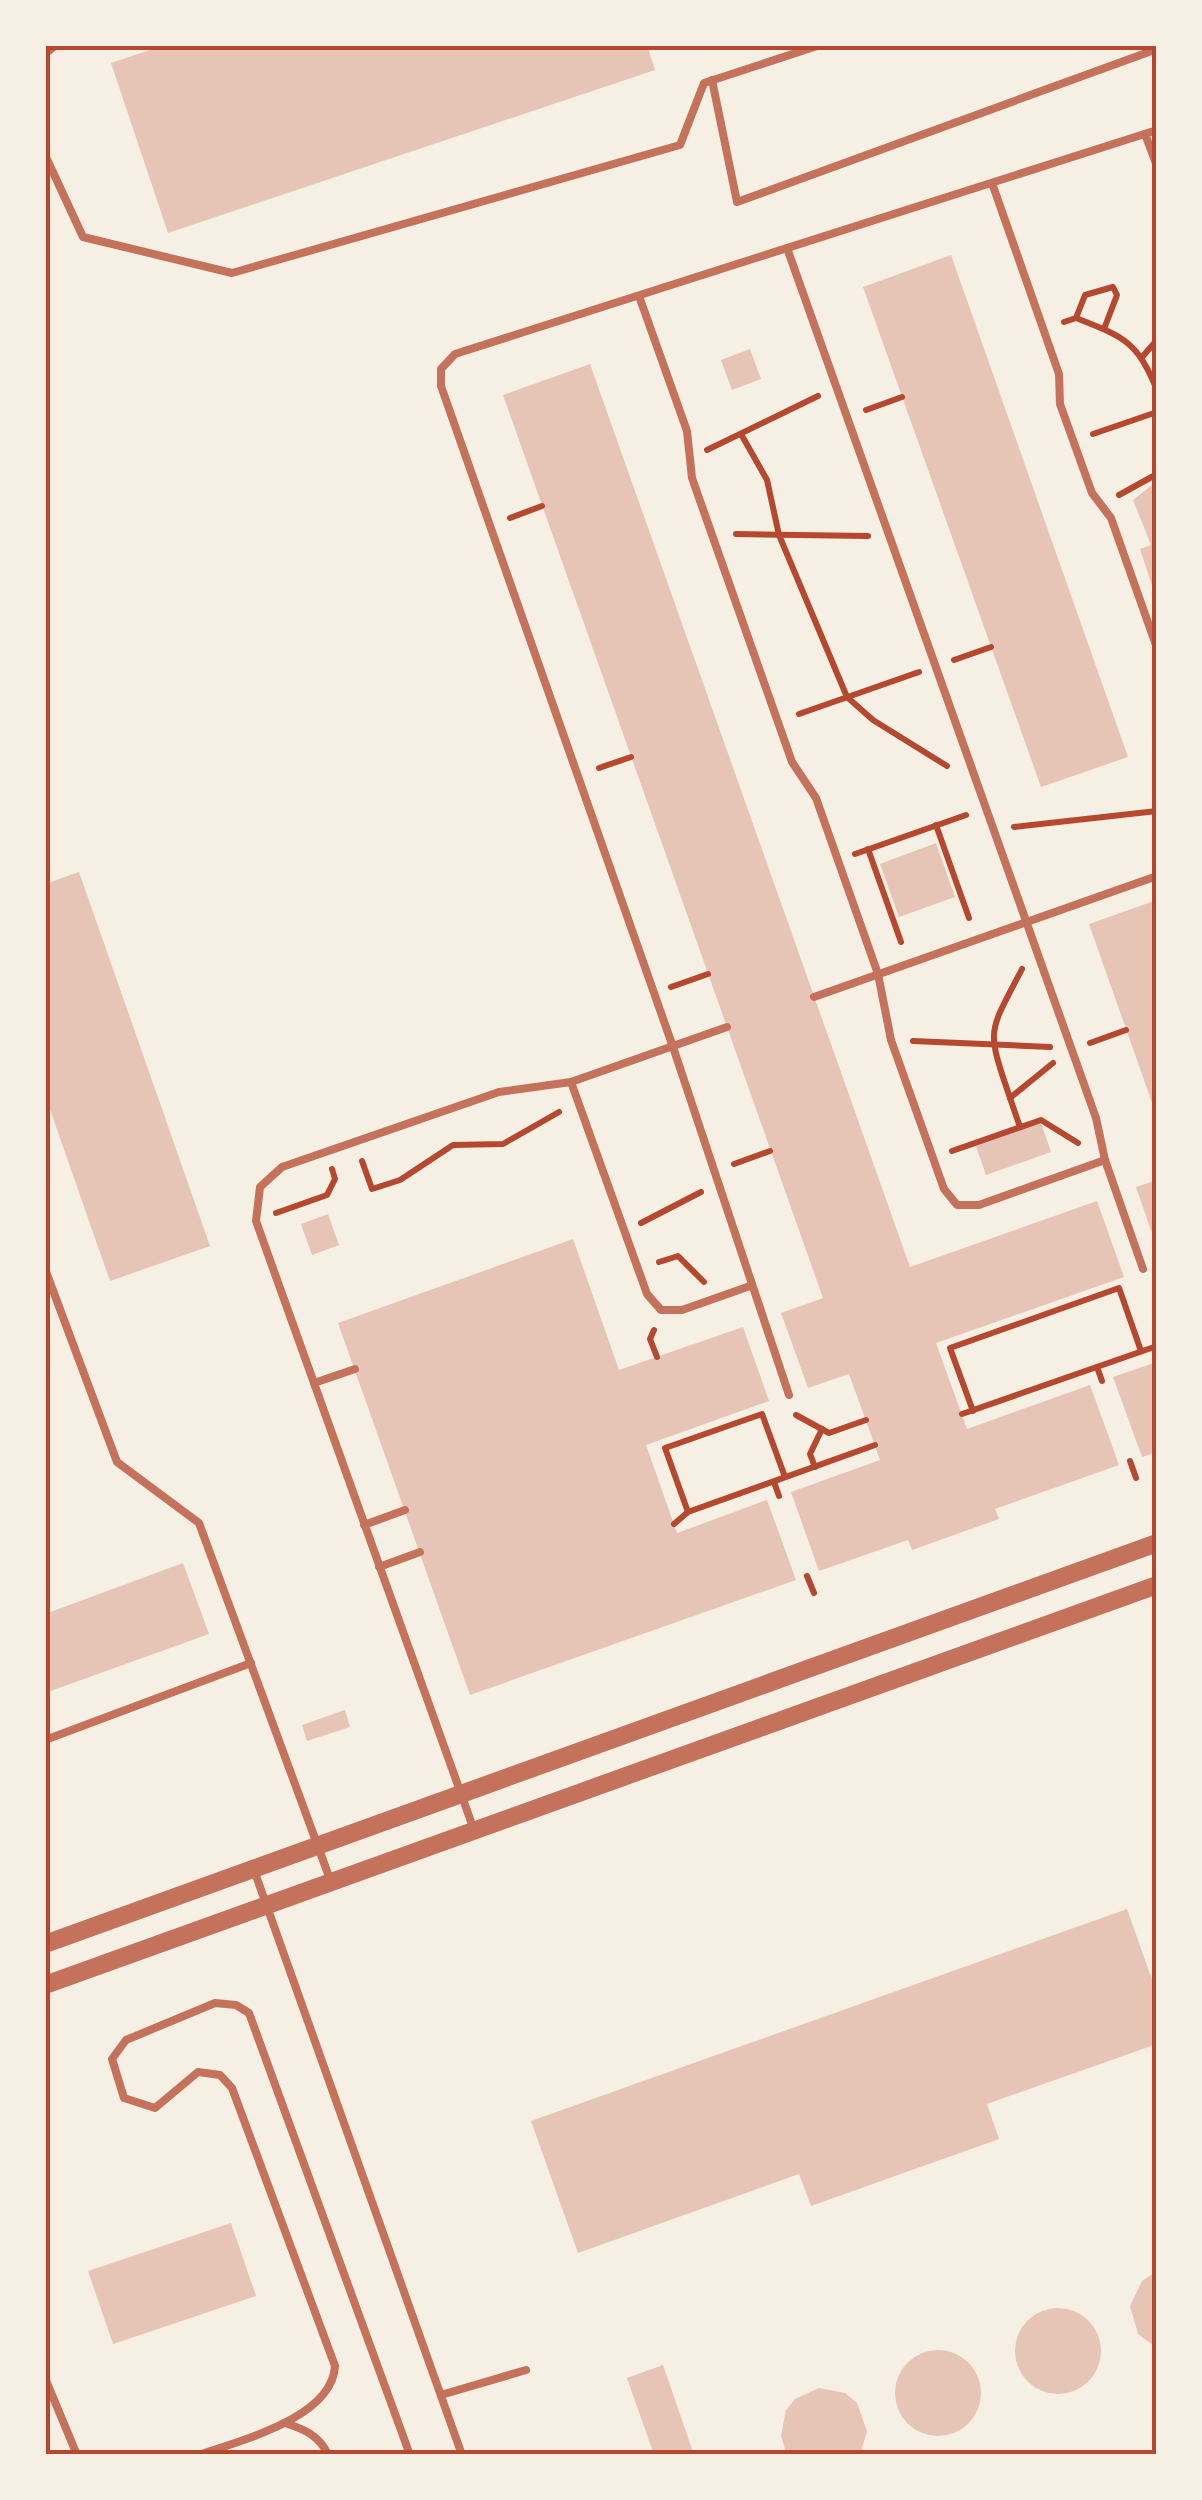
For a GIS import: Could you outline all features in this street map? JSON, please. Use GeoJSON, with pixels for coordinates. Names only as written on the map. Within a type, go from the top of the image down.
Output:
{"type":"FeatureCollection","features":[{"type":"Feature","properties":{"kind":"street"},"geometry":{"type":"LineString","coordinates":[[45,1944],[1157,1543]]}},
{"type":"Feature","properties":{"kind":"street"},"geometry":{"type":"LineString","coordinates":[[45,1985],[1157,1585]]}},
{"type":"Feature","properties":{"kind":"lane"},"geometry":{"type":"LineString","coordinates":[[45,54],[56,45]]}},
{"type":"Feature","properties":{"kind":"lane"},"geometry":{"type":"LineString","coordinates":[[45,155],[83,236],[232,273],[680,145],[704,82],[820,45]]}},
{"type":"Feature","properties":{"kind":"lane"},"geometry":{"type":"LineString","coordinates":[[712,80],[737,202],[1157,48]]}},
{"type":"Feature","properties":{"kind":"lane"},"geometry":{"type":"LineString","coordinates":[[789,1395],[750,1286],[716,1170],[441,386],[441,369],[455,354],[1157,130]]}},
{"type":"Feature","properties":{"kind":"lane"},"geometry":{"type":"LineString","coordinates":[[1146,134],[1157,166]]}},
{"type":"Feature","properties":{"kind":"lane"},"geometry":{"type":"LineString","coordinates":[[992,183],[1059,374],[1060,404],[1098,502],[1111,518],[1157,648]]}},
{"type":"Feature","properties":{"kind":"lane"},"geometry":{"type":"LineString","coordinates":[[788,248],[1071,1049],[1104,1160],[1143,1269]]}},
{"type":"Feature","properties":{"kind":"lane"},"geometry":{"type":"LineString","coordinates":[[639,296],[687,431],[690,458],[712,534],[792,762],[816,798],[838,860],[878,974],[891,1040],[944,1189],[957,1205],[979,1205],[1104,1160]]}},
{"type":"Feature","properties":{"kind":"lane"},"geometry":{"type":"LineString","coordinates":[[814,996],[1157,876]]}},
{"type":"Feature","properties":{"kind":"lane"},"geometry":{"type":"LineString","coordinates":[[474,1830],[256,1220],[260,1187],[282,1166],[355,1141],[499,1092],[571,1082],[727,1028]]}},
{"type":"Feature","properties":{"kind":"lane"},"geometry":{"type":"LineString","coordinates":[[571,1082],[647,1294],[661,1310],[682,1310],[750,1286]]}},
{"type":"Feature","properties":{"kind":"lane"},"geometry":{"type":"LineString","coordinates":[[45,1269],[117,1462],[199,1523],[331,1882]]}},
{"type":"Feature","properties":{"kind":"lane"},"geometry":{"type":"LineString","coordinates":[[314,1384],[355,1369]]}},
{"type":"Feature","properties":{"kind":"lane"},"geometry":{"type":"LineString","coordinates":[[364,1525],[405,1510]]}},
{"type":"Feature","properties":{"kind":"lane"},"geometry":{"type":"LineString","coordinates":[[380,1567],[420,1552]]}},
{"type":"Feature","properties":{"kind":"lane"},"geometry":{"type":"LineString","coordinates":[[45,1740],[251,1662]]}},
{"type":"Feature","properties":{"kind":"lane"},"geometry":{"type":"LineString","coordinates":[[254,1870],[462,2455]]}},
{"type":"Feature","properties":{"kind":"lane"},"geometry":{"type":"LineString","coordinates":[[199,2455],[286,2423],[323,2396],[334,2380],[334,2366],[232,2088],[220,2075],[198,2072],[155,2108],[124,2098],[116,2082],[112,2058],[126,2040],[215,2003],[236,2004],[249,2013],[410,2455]]}},
{"type":"Feature","properties":{"kind":"lane"},"geometry":{"type":"LineString","coordinates":[[441,2395],[526,2370]]}},
{"type":"Feature","properties":{"kind":"lane"},"geometry":{"type":"LineString","coordinates":[[45,2378],[77,2455]]}},
{"type":"Feature","properties":{"kind":"lane"},"geometry":{"type":"LineString","coordinates":[[286,2423],[306,2430],[323,2444],[328,2455]]}},
{"type":"Feature","properties":{"kind":"path"},"geometry":{"type":"LineString","coordinates":[[1076,318],[1084,294],[1114,287],[1117,295],[1104,328]]}},
{"type":"Feature","properties":{"kind":"path"},"geometry":{"type":"LineString","coordinates":[[1043,330],[1076,318],[1125,336],[1143,356],[1157,390]]}},
{"type":"Feature","properties":{"kind":"path"},"geometry":{"type":"LineString","coordinates":[[1143,356],[1157,340]]}},
{"type":"Feature","properties":{"kind":"path"},"geometry":{"type":"LineString","coordinates":[[690,458],[837,387]]}},
{"type":"Feature","properties":{"kind":"path"},"geometry":{"type":"LineString","coordinates":[[847,416],[902,397]]}},
{"type":"Feature","properties":{"kind":"path"},"geometry":{"type":"LineString","coordinates":[[1074,441],[1157,412]]}},
{"type":"Feature","properties":{"kind":"path"},"geometry":{"type":"LineString","coordinates":[[741,434],[766,480],[778,535],[847,697],[873,720],[978,785]]}},
{"type":"Feature","properties":{"kind":"path"},"geometry":{"type":"LineString","coordinates":[[1098,502],[1130,491],[1157,474]]}},
{"type":"Feature","properties":{"kind":"path"},"geometry":{"type":"LineString","coordinates":[[490,525],[542,506]]}},
{"type":"Feature","properties":{"kind":"path"},"geometry":{"type":"LineString","coordinates":[[712,534],[890,536]]}},
{"type":"Feature","properties":{"kind":"path"},"geometry":{"type":"LineString","coordinates":[[777,722],[991,647]]}},
{"type":"Feature","properties":{"kind":"path"},"geometry":{"type":"LineString","coordinates":[[578,776],[631,757]]}},
{"type":"Feature","properties":{"kind":"path"},"geometry":{"type":"LineString","coordinates":[[838,860],[986,808]]}},
{"type":"Feature","properties":{"kind":"path"},"geometry":{"type":"LineString","coordinates":[[993,829],[1157,811]]}},
{"type":"Feature","properties":{"kind":"path"},"geometry":{"type":"LineString","coordinates":[[936,825],[977,939]]}},
{"type":"Feature","properties":{"kind":"path"},"geometry":{"type":"LineString","coordinates":[[868,849],[908,964]]}},
{"type":"Feature","properties":{"kind":"path"},"geometry":{"type":"LineString","coordinates":[[1020,1126],[992,1044],[992,1026],[1034,945]]}},
{"type":"Feature","properties":{"kind":"path"},"geometry":{"type":"LineString","coordinates":[[654,993],[708,974]]}},
{"type":"Feature","properties":{"kind":"path"},"geometry":{"type":"LineString","coordinates":[[1010,1098],[1071,1049],[1126,1030]]}},
{"type":"Feature","properties":{"kind":"path"},"geometry":{"type":"LineString","coordinates":[[891,1040],[1071,1049]]}},
{"type":"Feature","properties":{"kind":"path"},"geometry":{"type":"LineString","coordinates":[[355,1141],[372,1190],[400,1180],[452,1145],[503,1144],[578,1102]]}},
{"type":"Feature","properties":{"kind":"path"},"geometry":{"type":"LineString","coordinates":[[932,1158],[1041,1120],[1104,1160]]}},
{"type":"Feature","properties":{"kind":"path"},"geometry":{"type":"LineString","coordinates":[[716,1170],[770,1151]]}},
{"type":"Feature","properties":{"kind":"path"},"geometry":{"type":"LineString","coordinates":[[256,1220],[328,1195],[334,1174]]}},
{"type":"Feature","properties":{"kind":"path"},"geometry":{"type":"LineString","coordinates":[[624,1231],[720,1182]]}},
{"type":"Feature","properties":{"kind":"path"},"geometry":{"type":"LineString","coordinates":[[638,1269],[678,1256],[719,1297]]}},
{"type":"Feature","properties":{"kind":"path"},"geometry":{"type":"LineString","coordinates":[[973,1411],[950,1348],[969,1341],[1119,1288],[1141,1351]]}},
{"type":"Feature","properties":{"kind":"path"},"geometry":{"type":"LineString","coordinates":[[962,1414],[1157,1346]]}},
{"type":"Feature","properties":{"kind":"path"},"geometry":{"type":"LineString","coordinates":[[1097,1367],[1102,1382]]}},
{"type":"Feature","properties":{"kind":"path"},"geometry":{"type":"LineString","coordinates":[[789,1395],[797,1418],[829,1433],[866,1420]]}},
{"type":"Feature","properties":{"kind":"path"},"geometry":{"type":"LineString","coordinates":[[688,1512],[666,1448],[762,1414],[785,1477]]}},
{"type":"Feature","properties":{"kind":"path"},"geometry":{"type":"LineString","coordinates":[[815,1467],[810,1454],[822,1429]]}},
{"type":"Feature","properties":{"kind":"path"},"geometry":{"type":"LineString","coordinates":[[674,1524],[688,1512],[875,1445]]}},
{"type":"Feature","properties":{"kind":"path"},"geometry":{"type":"LineString","coordinates":[[1130,1462],[1136,1478]]}},
{"type":"Feature","properties":{"kind":"path"},"geometry":{"type":"LineString","coordinates":[[774,1482],[779,1496]]}},
{"type":"Feature","properties":{"kind":"path"},"geometry":{"type":"LineString","coordinates":[[807,1576],[814,1593]]}},
{"type":"Feature","properties":{"kind":"building"},"geometry":{"type":"Polygon","coordinates":[[[165,45],[647,45],[655,70],[168,233],[111,63],[165,45]]]}},
{"type":"Feature","properties":{"kind":"building"},"geometry":{"type":"Polygon","coordinates":[[[951,255],[1128,757],[1041,787],[863,287],[951,255]]]}},
{"type":"Feature","properties":{"kind":"building"},"geometry":{"type":"Polygon","coordinates":[[[750,349],[761,379],[732,390],[721,360],[750,349]]]}},
{"type":"Feature","properties":{"kind":"building"},"geometry":{"type":"Polygon","coordinates":[[[590,364],[910,1267],[1097,1201],[1124,1277],[936,1343],[967,1429],[1090,1385],[1119,1465],[995,1509],[999,1519],[912,1550],[908,1540],[819,1571],[791,1492],[880,1460],[849,1374],[808,1388],[781,1313],[823,1298],[503,395],[590,364]]]}},
{"type":"Feature","properties":{"kind":"building"},"geometry":{"type":"Polygon","coordinates":[[[1157,481],[1156,598],[1140,549],[1151,545],[1133,500],[1157,481]]]}},
{"type":"Feature","properties":{"kind":"building"},"geometry":{"type":"Polygon","coordinates":[[[936,843],[955,897],[899,917],[880,864],[936,843]]]}},
{"type":"Feature","properties":{"kind":"building"},"geometry":{"type":"Polygon","coordinates":[[[79,872],[210,1246],[110,1281],[45,1095],[45,884],[79,872]]]}},
{"type":"Feature","properties":{"kind":"building"},"geometry":{"type":"Polygon","coordinates":[[[1157,900],[1157,1114],[1156,1114],[1089,924],[1157,900]]]}},
{"type":"Feature","properties":{"kind":"building"},"geometry":{"type":"Polygon","coordinates":[[[1041,1123],[1051,1152],[986,1175],[976,1146],[1041,1123]]]}},
{"type":"Feature","properties":{"kind":"building"},"geometry":{"type":"Polygon","coordinates":[[[1157,1180],[1157,1245],[1156,1245],[1136,1187],[1157,1180]]]}},
{"type":"Feature","properties":{"kind":"building"},"geometry":{"type":"Polygon","coordinates":[[[328,1214],[339,1245],[312,1255],[301,1224],[328,1214]]]}},
{"type":"Feature","properties":{"kind":"building"},"geometry":{"type":"Polygon","coordinates":[[[573,1239],[619,1370],[743,1327],[769,1401],[646,1445],[677,1533],[767,1500],[796,1580],[470,1695],[338,1323],[573,1239]]]}},
{"type":"Feature","properties":{"kind":"building"},"geometry":{"type":"Polygon","coordinates":[[[1157,1362],[1157,1452],[1142,1457],[1113,1377],[1157,1362]]]}},
{"type":"Feature","properties":{"kind":"building"},"geometry":{"type":"Polygon","coordinates":[[[183,1563],[209,1634],[45,1693],[45,1614],[183,1563]]]}},
{"type":"Feature","properties":{"kind":"building"},"geometry":{"type":"Polygon","coordinates":[[[345,1710],[350,1727],[307,1741],[302,1725],[345,1710]]]}},
{"type":"Feature","properties":{"kind":"building"},"geometry":{"type":"Polygon","coordinates":[[[1127,1909],[1157,1994],[1157,2044],[987,2104],[999,2139],[811,2206],[799,2174],[578,2253],[531,2121],[1127,1909]]]}},
{"type":"Feature","properties":{"kind":"building"},"geometry":{"type":"Polygon","coordinates":[[[231,2223],[256,2296],[113,2344],[88,2271],[231,2223]]]}},
{"type":"Feature","properties":{"kind":"building"},"geometry":{"type":"Polygon","coordinates":[[[1157,2271],[1157,2348],[1138,2334],[1130,2306],[1142,2281],[1157,2271]]]}},
{"type":"Feature","properties":{"kind":"building"},"geometry":{"type":"Polygon","coordinates":[[[1058,2308],[1082,2315],[1094,2327],[1101,2351],[1094,2375],[1082,2387],[1058,2394],[1034,2387],[1022,2375],[1015,2351],[1022,2327],[1034,2315],[1058,2308]]]}},
{"type":"Feature","properties":{"kind":"building"},"geometry":{"type":"Polygon","coordinates":[[[938,2350],[962,2357],[974,2369],[981,2393],[974,2417],[962,2429],[938,2436],[914,2429],[902,2417],[895,2393],[902,2369],[914,2357],[938,2350]]]}},
{"type":"Feature","properties":{"kind":"building"},"geometry":{"type":"Polygon","coordinates":[[[663,2365],[694,2455],[654,2455],[627,2378],[663,2365]]]}},
{"type":"Feature","properties":{"kind":"building"},"geometry":{"type":"Polygon","coordinates":[[[819,2388],[845,2393],[857,2403],[867,2431],[860,2455],[788,2455],[781,2436],[786,2410],[795,2399],[819,2388]]]}}]}
